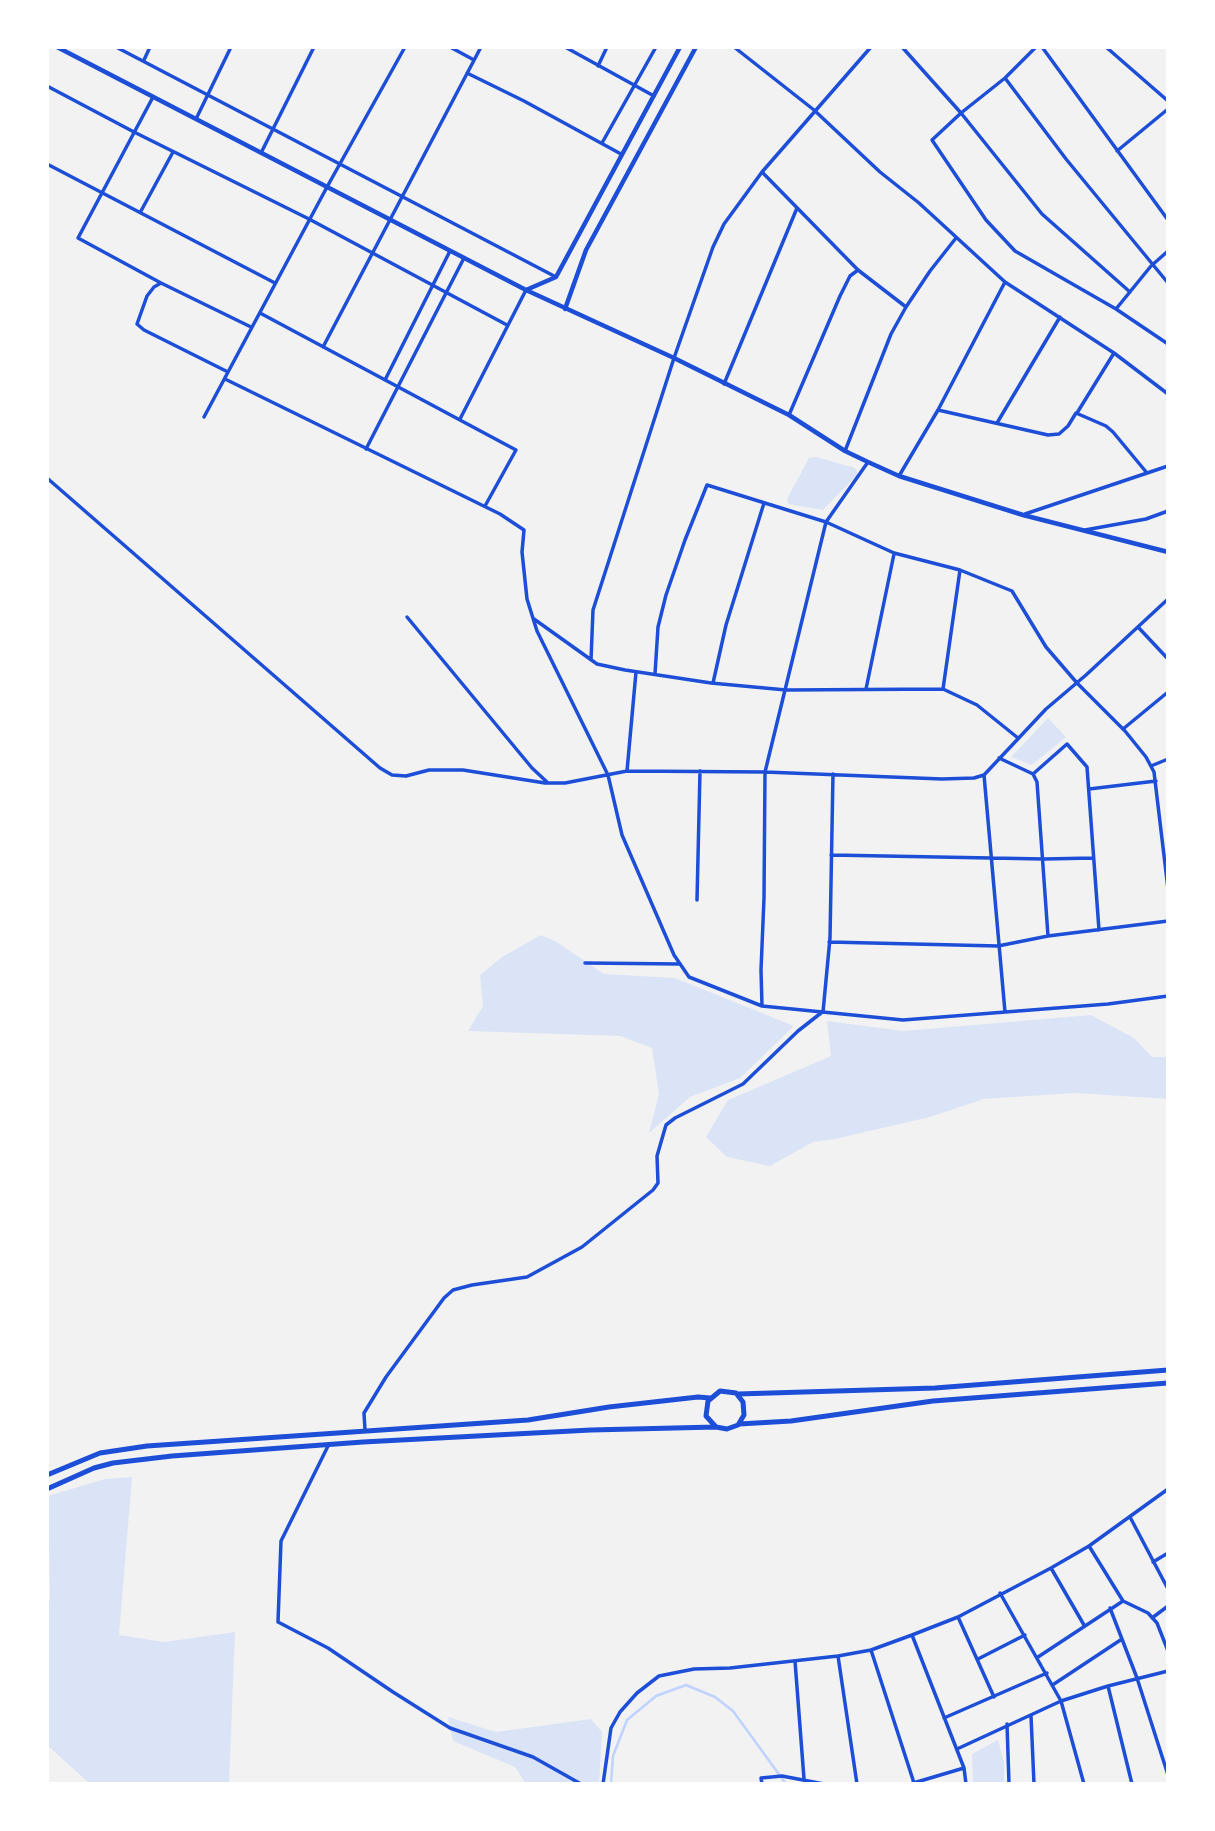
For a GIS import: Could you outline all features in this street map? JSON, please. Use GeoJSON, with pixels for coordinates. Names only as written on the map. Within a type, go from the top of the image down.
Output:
{"type":"FeatureCollection","features":[{"type":"Feature","properties":{"kind":"main road"},"geometry":{"type":"LineString","coordinates":[[716,1427],[706,1416],[706,1405],[710,1398],[722,1390],[737,1394],[935,1388],[1168,1370]]}},
{"type":"Feature","properties":{"kind":"main road"},"geometry":{"type":"LineString","coordinates":[[47,1489],[94,1468],[134,1460],[329,1444],[591,1430],[727,1429],[738,1424],[781,1422],[933,1401],[1168,1382]]}},
{"type":"Feature","properties":{"kind":"main road"},"geometry":{"type":"LineString","coordinates":[[737,1394],[745,1408],[743,1418],[738,1424]]}},
{"type":"Feature","properties":{"kind":"main road"},"geometry":{"type":"LineString","coordinates":[[47,1475],[67,1465],[117,1450],[528,1420],[610,1407],[710,1398]]}},
{"type":"Feature","properties":{"kind":"street"},"geometry":{"type":"LineString","coordinates":[[116,47],[556,277]]}},
{"type":"Feature","properties":{"kind":"street"},"geometry":{"type":"LineString","coordinates":[[144,60],[150,47]]}},
{"type":"Feature","properties":{"kind":"street"},"geometry":{"type":"LineString","coordinates":[[196,119],[231,47]]}},
{"type":"Feature","properties":{"kind":"street"},"geometry":{"type":"LineString","coordinates":[[261,153],[314,47]]}},
{"type":"Feature","properties":{"kind":"street"},"geometry":{"type":"LineString","coordinates":[[204,417],[404,47]]}},
{"type":"Feature","properties":{"kind":"street"},"geometry":{"type":"LineString","coordinates":[[450,47],[474,60]]}},
{"type":"Feature","properties":{"kind":"street"},"geometry":{"type":"LineString","coordinates":[[323,347],[481,47]]}},
{"type":"Feature","properties":{"kind":"street"},"geometry":{"type":"LineString","coordinates":[[565,47],[654,96]]}},
{"type":"Feature","properties":{"kind":"street"},"geometry":{"type":"LineString","coordinates":[[598,66],[607,47]]}},
{"type":"Feature","properties":{"kind":"street"},"geometry":{"type":"LineString","coordinates":[[602,144],[656,47]]}},
{"type":"Feature","properties":{"kind":"street"},"geometry":{"type":"LineString","coordinates":[[460,420],[526,290],[556,277],[680,47]]}},
{"type":"Feature","properties":{"kind":"street"},"geometry":{"type":"LineString","coordinates":[[565,309],[586,250],[696,47]]}},
{"type":"Feature","properties":{"kind":"street"},"geometry":{"type":"LineString","coordinates":[[734,47],[814,110],[880,172],[919,202],[1006,282],[1114,353],[1168,394]]}},
{"type":"Feature","properties":{"kind":"street"},"geometry":{"type":"LineString","coordinates":[[591,660],[593,610],[674,358],[718,235],[762,172],[871,47]]}},
{"type":"Feature","properties":{"kind":"street"},"geometry":{"type":"LineString","coordinates":[[902,47],[961,113],[1042,214],[1130,292]]}},
{"type":"Feature","properties":{"kind":"street"},"geometry":{"type":"LineString","coordinates":[[1035,47],[1005,78],[932,140],[986,220],[1014,251],[1116,309],[1168,344]]}},
{"type":"Feature","properties":{"kind":"street"},"geometry":{"type":"LineString","coordinates":[[1042,47],[1168,220]]}},
{"type":"Feature","properties":{"kind":"street"},"geometry":{"type":"LineString","coordinates":[[1106,47],[1168,101]]}},
{"type":"Feature","properties":{"kind":"street"},"geometry":{"type":"LineString","coordinates":[[60,48],[526,290],[674,358],[789,415],[845,451],[868,462],[899,476],[1024,515],[1168,552]]}},
{"type":"Feature","properties":{"kind":"street"},"geometry":{"type":"LineString","coordinates":[[467,73],[623,155]]}},
{"type":"Feature","properties":{"kind":"street"},"geometry":{"type":"LineString","coordinates":[[1005,78],[1066,159],[1168,284]]}},
{"type":"Feature","properties":{"kind":"street"},"geometry":{"type":"LineString","coordinates":[[47,86],[309,219],[507,325]]}},
{"type":"Feature","properties":{"kind":"street"},"geometry":{"type":"LineString","coordinates":[[153,97],[78,238],[251,327]]}},
{"type":"Feature","properties":{"kind":"street"},"geometry":{"type":"LineString","coordinates":[[1117,151],[1168,109]]}},
{"type":"Feature","properties":{"kind":"street"},"geometry":{"type":"LineString","coordinates":[[141,211],[173,152]]}},
{"type":"Feature","properties":{"kind":"street"},"geometry":{"type":"LineString","coordinates":[[47,164],[275,283]]}},
{"type":"Feature","properties":{"kind":"street"},"geometry":{"type":"LineString","coordinates":[[762,172],[858,270],[906,307]]}},
{"type":"Feature","properties":{"kind":"street"},"geometry":{"type":"LineString","coordinates":[[724,384],[797,208]]}},
{"type":"Feature","properties":{"kind":"street"},"geometry":{"type":"LineString","coordinates":[[845,451],[873,376],[906,307],[956,238]]}},
{"type":"Feature","properties":{"kind":"street"},"geometry":{"type":"LineString","coordinates":[[384,380],[450,251]]}},
{"type":"Feature","properties":{"kind":"street"},"geometry":{"type":"LineString","coordinates":[[1116,309],[1151,266],[1168,251]]}},
{"type":"Feature","properties":{"kind":"street"},"geometry":{"type":"LineString","coordinates":[[366,449],[464,258]]}},
{"type":"Feature","properties":{"kind":"street"},"geometry":{"type":"LineString","coordinates":[[789,415],[839,296],[850,276],[858,270]]}},
{"type":"Feature","properties":{"kind":"street"},"geometry":{"type":"LineString","coordinates":[[899,476],[938,410],[1006,282]]}},
{"type":"Feature","properties":{"kind":"street"},"geometry":{"type":"LineString","coordinates":[[161,283],[154,287],[148,296],[137,324],[229,372]]}},
{"type":"Feature","properties":{"kind":"street"},"geometry":{"type":"LineString","coordinates":[[259,313],[516,450],[485,506]]}},
{"type":"Feature","properties":{"kind":"street"},"geometry":{"type":"LineString","coordinates":[[996,424],[1060,317]]}},
{"type":"Feature","properties":{"kind":"street"},"geometry":{"type":"LineString","coordinates":[[938,410],[1048,435],[1059,434],[1068,426],[1114,353]]}},
{"type":"Feature","properties":{"kind":"street"},"geometry":{"type":"LineString","coordinates":[[225,379],[485,506],[524,530],[524,576],[533,618],[562,685],[608,775],[622,835],[674,955],[689,977],[762,1006],[903,1020],[1168,996]]}},
{"type":"Feature","properties":{"kind":"street"},"geometry":{"type":"LineString","coordinates":[[1076,414],[1113,432],[1147,473]]}},
{"type":"Feature","properties":{"kind":"street"},"geometry":{"type":"LineString","coordinates":[[762,1006],[765,772],[826,522],[868,462]]}},
{"type":"Feature","properties":{"kind":"street"},"geometry":{"type":"LineString","coordinates":[[1024,515],[1168,466]]}},
{"type":"Feature","properties":{"kind":"street"},"geometry":{"type":"LineString","coordinates":[[47,478],[380,768],[392,775],[406,776],[429,770],[463,770],[548,783],[565,783],[627,771],[765,772],[967,779],[984,775],[1046,709],[1168,599]]}},
{"type":"Feature","properties":{"kind":"street"},"geometry":{"type":"LineString","coordinates":[[655,674],[658,626],[666,595],[707,485],[826,522],[894,553],[960,570],[1012,591],[1046,647],[1123,729],[1151,766],[1156,782],[1166,851],[1168,889]]}},
{"type":"Feature","properties":{"kind":"street"},"geometry":{"type":"LineString","coordinates":[[713,683],[726,625],[764,503]]}},
{"type":"Feature","properties":{"kind":"street"},"geometry":{"type":"LineString","coordinates":[[1084,530],[1146,519],[1168,512]]}},
{"type":"Feature","properties":{"kind":"street"},"geometry":{"type":"LineString","coordinates":[[866,689],[894,553]]}},
{"type":"Feature","properties":{"kind":"street"},"geometry":{"type":"LineString","coordinates":[[943,689],[960,570]]}},
{"type":"Feature","properties":{"kind":"street"},"geometry":{"type":"LineString","coordinates":[[407,617],[532,768],[548,783]]}},
{"type":"Feature","properties":{"kind":"street"},"geometry":{"type":"LineString","coordinates":[[533,618],[597,664],[636,671],[713,683],[786,690],[943,689],[977,705],[1018,738]]}},
{"type":"Feature","properties":{"kind":"street"},"geometry":{"type":"LineString","coordinates":[[1138,626],[1168,659]]}},
{"type":"Feature","properties":{"kind":"street"},"geometry":{"type":"LineString","coordinates":[[627,771],[636,671]]}},
{"type":"Feature","properties":{"kind":"street"},"geometry":{"type":"LineString","coordinates":[[1123,729],[1168,692]]}},
{"type":"Feature","properties":{"kind":"street"},"geometry":{"type":"LineString","coordinates":[[1033,774],[1067,744],[1087,767],[1099,930]]}},
{"type":"Feature","properties":{"kind":"street"},"geometry":{"type":"LineString","coordinates":[[999,758],[1033,774],[1037,782],[1048,936]]}},
{"type":"Feature","properties":{"kind":"street"},"geometry":{"type":"LineString","coordinates":[[1151,766],[1168,759]]}},
{"type":"Feature","properties":{"kind":"street"},"geometry":{"type":"LineString","coordinates":[[697,900],[700,771]]}},
{"type":"Feature","properties":{"kind":"street"},"geometry":{"type":"LineString","coordinates":[[365,1430],[364,1413],[386,1377],[444,1298],[453,1290],[472,1284],[527,1276],[582,1247],[653,1190],[658,1183],[657,1156],[666,1125],[743,1084],[798,1031],[823,1012],[829,942],[833,774]]}},
{"type":"Feature","properties":{"kind":"street"},"geometry":{"type":"LineString","coordinates":[[984,775],[1005,1012]]}},
{"type":"Feature","properties":{"kind":"street"},"geometry":{"type":"LineString","coordinates":[[1089,789],[1156,782]]}},
{"type":"Feature","properties":{"kind":"street"},"geometry":{"type":"LineString","coordinates":[[831,855],[1093,858]]}},
{"type":"Feature","properties":{"kind":"street"},"geometry":{"type":"LineString","coordinates":[[829,942],[998,946],[1048,936],[1168,921]]}},
{"type":"Feature","properties":{"kind":"street"},"geometry":{"type":"LineString","coordinates":[[585,963],[680,964]]}},
{"type":"Feature","properties":{"kind":"street"},"geometry":{"type":"LineString","coordinates":[[329,1444],[281,1541],[278,1622],[328,1648],[450,1728],[533,1757],[581,1784]]}},
{"type":"Feature","properties":{"kind":"street"},"geometry":{"type":"LineString","coordinates":[[603,1784],[611,1728],[620,1712],[647,1684],[659,1676],[673,1672],[838,1656],[871,1650],[912,1635],[958,1617],[1051,1569],[1089,1546],[1168,1489]]}},
{"type":"Feature","properties":{"kind":"street"},"geometry":{"type":"LineString","coordinates":[[1130,1517],[1168,1589]]}},
{"type":"Feature","properties":{"kind":"street"},"geometry":{"type":"LineString","coordinates":[[1089,1546],[1123,1601],[1148,1613],[1157,1623],[1168,1651]]}},
{"type":"Feature","properties":{"kind":"street"},"geometry":{"type":"LineString","coordinates":[[1153,1562],[1168,1553]]}},
{"type":"Feature","properties":{"kind":"street"},"geometry":{"type":"LineString","coordinates":[[1051,1569],[1084,1625]]}},
{"type":"Feature","properties":{"kind":"street"},"geometry":{"type":"LineString","coordinates":[[1000,1593],[1054,1684],[1084,1784]]}},
{"type":"Feature","properties":{"kind":"street"},"geometry":{"type":"LineString","coordinates":[[1038,1657],[1123,1601]]}},
{"type":"Feature","properties":{"kind":"street"},"geometry":{"type":"LineString","coordinates":[[1152,1618],[1168,1606]]}},
{"type":"Feature","properties":{"kind":"street"},"geometry":{"type":"LineString","coordinates":[[1110,1608],[1137,1678],[1168,1775]]}},
{"type":"Feature","properties":{"kind":"street"},"geometry":{"type":"LineString","coordinates":[[958,1617],[994,1696]]}},
{"type":"Feature","properties":{"kind":"street"},"geometry":{"type":"LineString","coordinates":[[912,1635],[964,1768],[966,1784]]}},
{"type":"Feature","properties":{"kind":"street"},"geometry":{"type":"LineString","coordinates":[[978,1659],[1025,1635]]}},
{"type":"Feature","properties":{"kind":"street"},"geometry":{"type":"LineString","coordinates":[[1054,1684],[1122,1639]]}},
{"type":"Feature","properties":{"kind":"street"},"geometry":{"type":"LineString","coordinates":[[871,1650],[912,1783],[964,1768]]}},
{"type":"Feature","properties":{"kind":"street"},"geometry":{"type":"LineString","coordinates":[[838,1656],[858,1784]]}},
{"type":"Feature","properties":{"kind":"street"},"geometry":{"type":"LineString","coordinates":[[795,1661],[804,1779]]}},
{"type":"Feature","properties":{"kind":"street"},"geometry":{"type":"LineString","coordinates":[[957,1749],[1061,1701],[1168,1671]]}},
{"type":"Feature","properties":{"kind":"street"},"geometry":{"type":"LineString","coordinates":[[944,1718],[1047,1673]]}},
{"type":"Feature","properties":{"kind":"street"},"geometry":{"type":"LineString","coordinates":[[1108,1686],[1132,1784]]}},
{"type":"Feature","properties":{"kind":"street"},"geometry":{"type":"LineString","coordinates":[[1031,1715],[1034,1784]]}},
{"type":"Feature","properties":{"kind":"street"},"geometry":{"type":"LineString","coordinates":[[1007,1724],[1009,1784]]}},
{"type":"Feature","properties":{"kind":"street"},"geometry":{"type":"LineString","coordinates":[[762,1784],[761,1778],[782,1776],[824,1784]]}},
{"type":"Feature","properties":{"kind":"shaded area"},"geometry":{"type":"Polygon","coordinates":[[[816,457],[855,468],[858,474],[823,510],[788,504],[787,499],[809,458],[816,457]]]}},
{"type":"Feature","properties":{"kind":"shaded area"},"geometry":{"type":"Polygon","coordinates":[[[1048,718],[1066,737],[1032,765],[1011,757],[1048,718]]]}},
{"type":"Feature","properties":{"kind":"shaded area"},"geometry":{"type":"Polygon","coordinates":[[[541,935],[557,942],[604,974],[675,978],[794,1026],[740,1078],[690,1097],[649,1133],[659,1094],[652,1048],[620,1036],[468,1031],[483,1006],[480,975],[502,957],[541,935]]]}},
{"type":"Feature","properties":{"kind":"shaded area"},"geometry":{"type":"Polygon","coordinates":[[[1091,1015],[1134,1038],[1152,1057],[1168,1057],[1168,1099],[1075,1093],[984,1099],[930,1117],[813,1142],[770,1166],[727,1157],[706,1137],[728,1100],[831,1056],[827,1021],[903,1031],[1091,1015]]]}},
{"type":"Feature","properties":{"kind":"shaded area"},"geometry":{"type":"Polygon","coordinates":[[[132,1477],[119,1635],[164,1642],[235,1632],[229,1784],[90,1784],[47,1745],[47,1609],[50,1598],[48,1496],[105,1479],[132,1477]]]}},
{"type":"Feature","properties":{"kind":"shaded area"},"geometry":{"type":"Polygon","coordinates":[[[448,1717],[496,1732],[591,1719],[602,1732],[599,1784],[526,1784],[515,1767],[453,1741],[448,1717]]]}},
{"type":"Feature","properties":{"kind":"shaded area"},"geometry":{"type":"Polygon","coordinates":[[[998,1740],[1004,1762],[1004,1784],[973,1784],[972,1754],[998,1740]]]}},
{"type":"Feature","properties":{"kind":"waterway"},"geometry":{"type":"LineString","coordinates":[[611,1784],[613,1756],[627,1720],[656,1696],[686,1685],[715,1697],[733,1711],[786,1784]]}}]}
